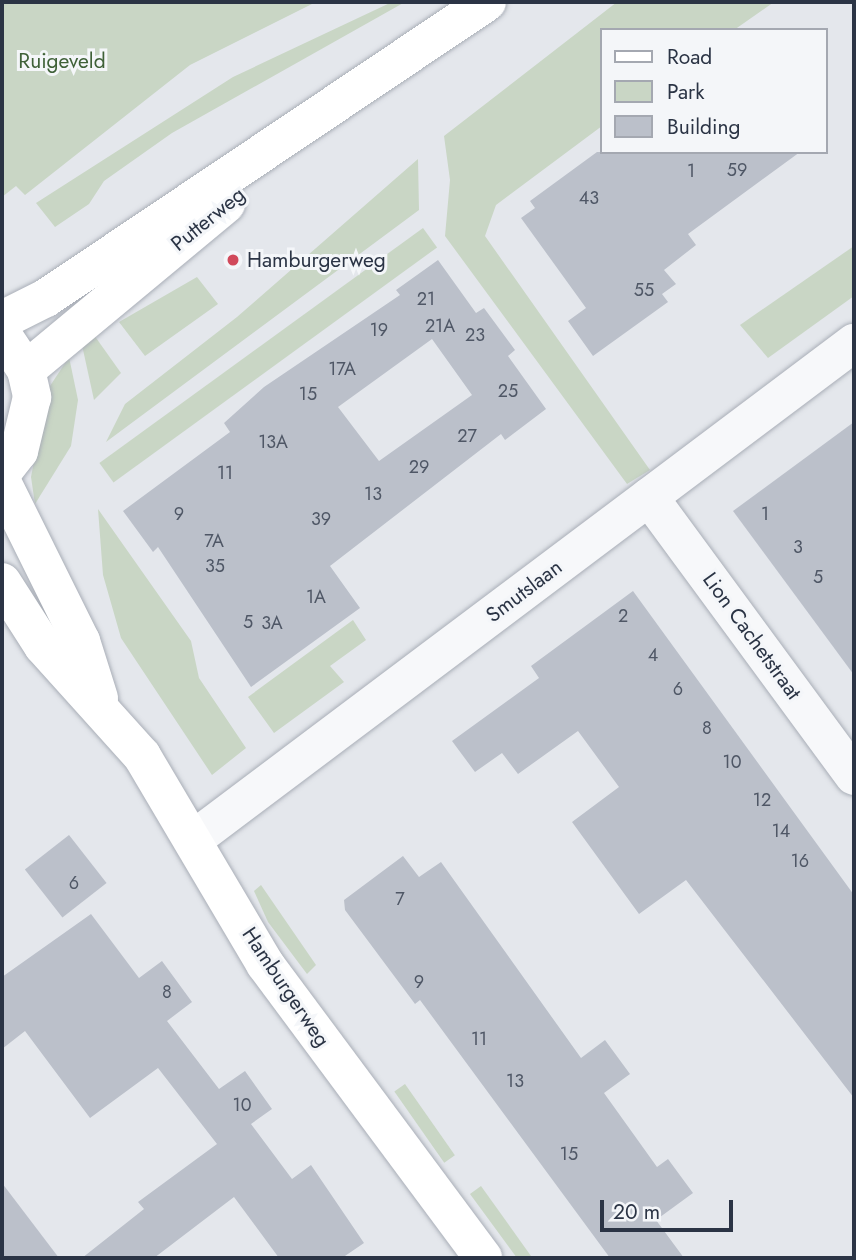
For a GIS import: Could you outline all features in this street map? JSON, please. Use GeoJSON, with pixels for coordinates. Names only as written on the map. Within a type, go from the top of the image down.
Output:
{"type":"FeatureCollection","features":[{"type":"Feature","properties":{"kind":"main road","name":"Putterweg"},"geometry":{"type":"LineString","coordinates":[[2,320],[46,298],[487,2]]}},
{"type":"Feature","properties":{"kind":"main road","name":"Putterweg"},"geometry":{"type":"LineString","coordinates":[[26,370],[390,69]]}},
{"type":"Feature","properties":{"kind":"main road"},"geometry":{"type":"LineString","coordinates":[[2,334],[26,370],[30,426],[2,473]]}},
{"type":"Feature","properties":{"kind":"main road","name":"Hamburgerweg"},"geometry":{"type":"LineString","coordinates":[[2,482],[81,641],[102,706]]}},
{"type":"Feature","properties":{"kind":"main road","name":"Hamburgerweg"},"geometry":{"type":"LineString","coordinates":[[2,582],[43,646],[102,706],[194,839],[265,964],[483,1258]]}},
{"type":"Feature","properties":{"kind":"street","name":"Smutslaan"},"geometry":{"type":"LineString","coordinates":[[194,839],[854,343]]}},
{"type":"Feature","properties":{"kind":"street","name":"Lion Cachetstraat"},"geometry":{"type":"LineString","coordinates":[[649,497],[854,776]]}},
{"type":"Feature","properties":{"kind":"green space","name":"Ruigeveld"},"geometry":{"type":"Polygon","coordinates":[[[2,2],[316,2],[190,65],[25,195],[16,186],[2,197],[2,2]]]}},
{"type":"Feature","properties":{"kind":"green space"},"geometry":{"type":"Polygon","coordinates":[[[392,2],[405,2],[172,133],[104,181],[89,204],[55,227],[36,203],[233,77],[392,2]]]}},
{"type":"Feature","properties":{"kind":"green space"},"geometry":{"type":"Polygon","coordinates":[[[617,2],[774,2],[737,28],[600,28],[600,127],[496,205],[485,236],[650,470],[627,484],[445,236],[450,180],[444,136],[617,2]]]}},
{"type":"Feature","properties":{"kind":"green space"},"geometry":{"type":"Polygon","coordinates":[[[418,159],[419,210],[106,442],[125,404],[237,317],[418,159]]]}},
{"type":"Feature","properties":{"kind":"green space"},"geometry":{"type":"Polygon","coordinates":[[[423,228],[437,247],[114,483],[99,463],[423,228]]]}},
{"type":"Feature","properties":{"kind":"green space"},"geometry":{"type":"Polygon","coordinates":[[[854,246],[854,296],[768,358],[740,325],[854,246]]]}},
{"type":"Feature","properties":{"kind":"green space"},"geometry":{"type":"Polygon","coordinates":[[[197,277],[218,304],[145,356],[119,322],[197,277]]]}},
{"type":"Feature","properties":{"kind":"green space"},"geometry":{"type":"Polygon","coordinates":[[[94,335],[121,373],[94,400],[82,345],[94,335]]]}},
{"type":"Feature","properties":{"kind":"green space"},"geometry":{"type":"Polygon","coordinates":[[[69,357],[78,400],[71,446],[35,504],[31,477],[48,389],[69,357]]]}},
{"type":"Feature","properties":{"kind":"green space"},"geometry":{"type":"Polygon","coordinates":[[[98,509],[191,641],[199,678],[246,748],[212,775],[121,638],[103,575],[98,509]]]}},
{"type":"Feature","properties":{"kind":"green space"},"geometry":{"type":"Polygon","coordinates":[[[353,620],[366,640],[330,666],[344,682],[274,733],[248,697],[353,620]]]}},
{"type":"Feature","properties":{"kind":"green space"},"geometry":{"type":"Polygon","coordinates":[[[261,885],[316,965],[307,974],[268,922],[254,891],[261,885]]]}},
{"type":"Feature","properties":{"kind":"green space"},"geometry":{"type":"Polygon","coordinates":[[[405,1084],[455,1155],[444,1163],[394,1091],[405,1084]]]}},
{"type":"Feature","properties":{"kind":"green space"},"geometry":{"type":"Polygon","coordinates":[[[481,1186],[531,1256],[517,1258],[470,1194],[481,1186]]]}},
{"type":"Feature","properties":{"kind":"building"},"geometry":{"type":"Polygon","coordinates":[[[597,152],[797,154],[688,234],[696,245],[664,270],[676,284],[662,294],[668,302],[593,356],[568,321],[586,308],[521,218],[535,208],[530,201],[597,152]]]}},
{"type":"Feature","properties":{"kind":"building"},"geometry":{"type":"Polygon","coordinates":[[[438,260],[476,313],[484,308],[515,350],[508,356],[546,409],[505,440],[501,434],[330,566],[360,608],[251,687],[158,547],[153,552],[123,511],[230,432],[224,423],[264,387],[400,295],[396,290],[438,260]],[[432,339],[338,407],[379,461],[472,395],[432,339]]]}},
{"type":"Feature","properties":{"kind":"building"},"geometry":{"type":"Polygon","coordinates":[[[854,422],[854,675],[733,511],[854,422]]]}},
{"type":"Feature","properties":{"kind":"building"},"geometry":{"type":"Polygon","coordinates":[[[633,591],[854,895],[854,1098],[686,880],[639,914],[572,822],[619,787],[578,731],[518,774],[502,753],[475,772],[452,741],[539,678],[531,666],[633,591]]]}},
{"type":"Feature","properties":{"kind":"building"},"geometry":{"type":"Polygon","coordinates":[[[69,835],[107,883],[62,918],[25,869],[69,835]]]}},
{"type":"Feature","properties":{"kind":"building"},"geometry":{"type":"Polygon","coordinates":[[[403,856],[419,877],[441,862],[581,1058],[605,1040],[630,1074],[604,1093],[657,1167],[668,1159],[693,1193],[656,1220],[684,1258],[610,1258],[420,1000],[415,1004],[345,910],[344,900],[403,856]]]}},
{"type":"Feature","properties":{"kind":"building"},"geometry":{"type":"Polygon","coordinates":[[[91,914],[139,978],[162,961],[192,1002],[167,1021],[219,1089],[245,1071],[272,1109],[251,1124],[292,1179],[311,1165],[364,1243],[342,1258],[279,1258],[234,1197],[154,1258],[82,1258],[144,1209],[138,1202],[217,1144],[158,1068],[90,1118],[25,1031],[2,1049],[2,977],[91,914]]]}},
{"type":"Feature","properties":{"kind":"building"},"geometry":{"type":"Polygon","coordinates":[[[2,1183],[59,1258],[2,1258],[2,1183]]]}},
{"type":"Feature","properties":{"kind":"place","name":"Hamburgerweg"},"geometry":{"type":"Point","coordinates":[233,260]}}]}
